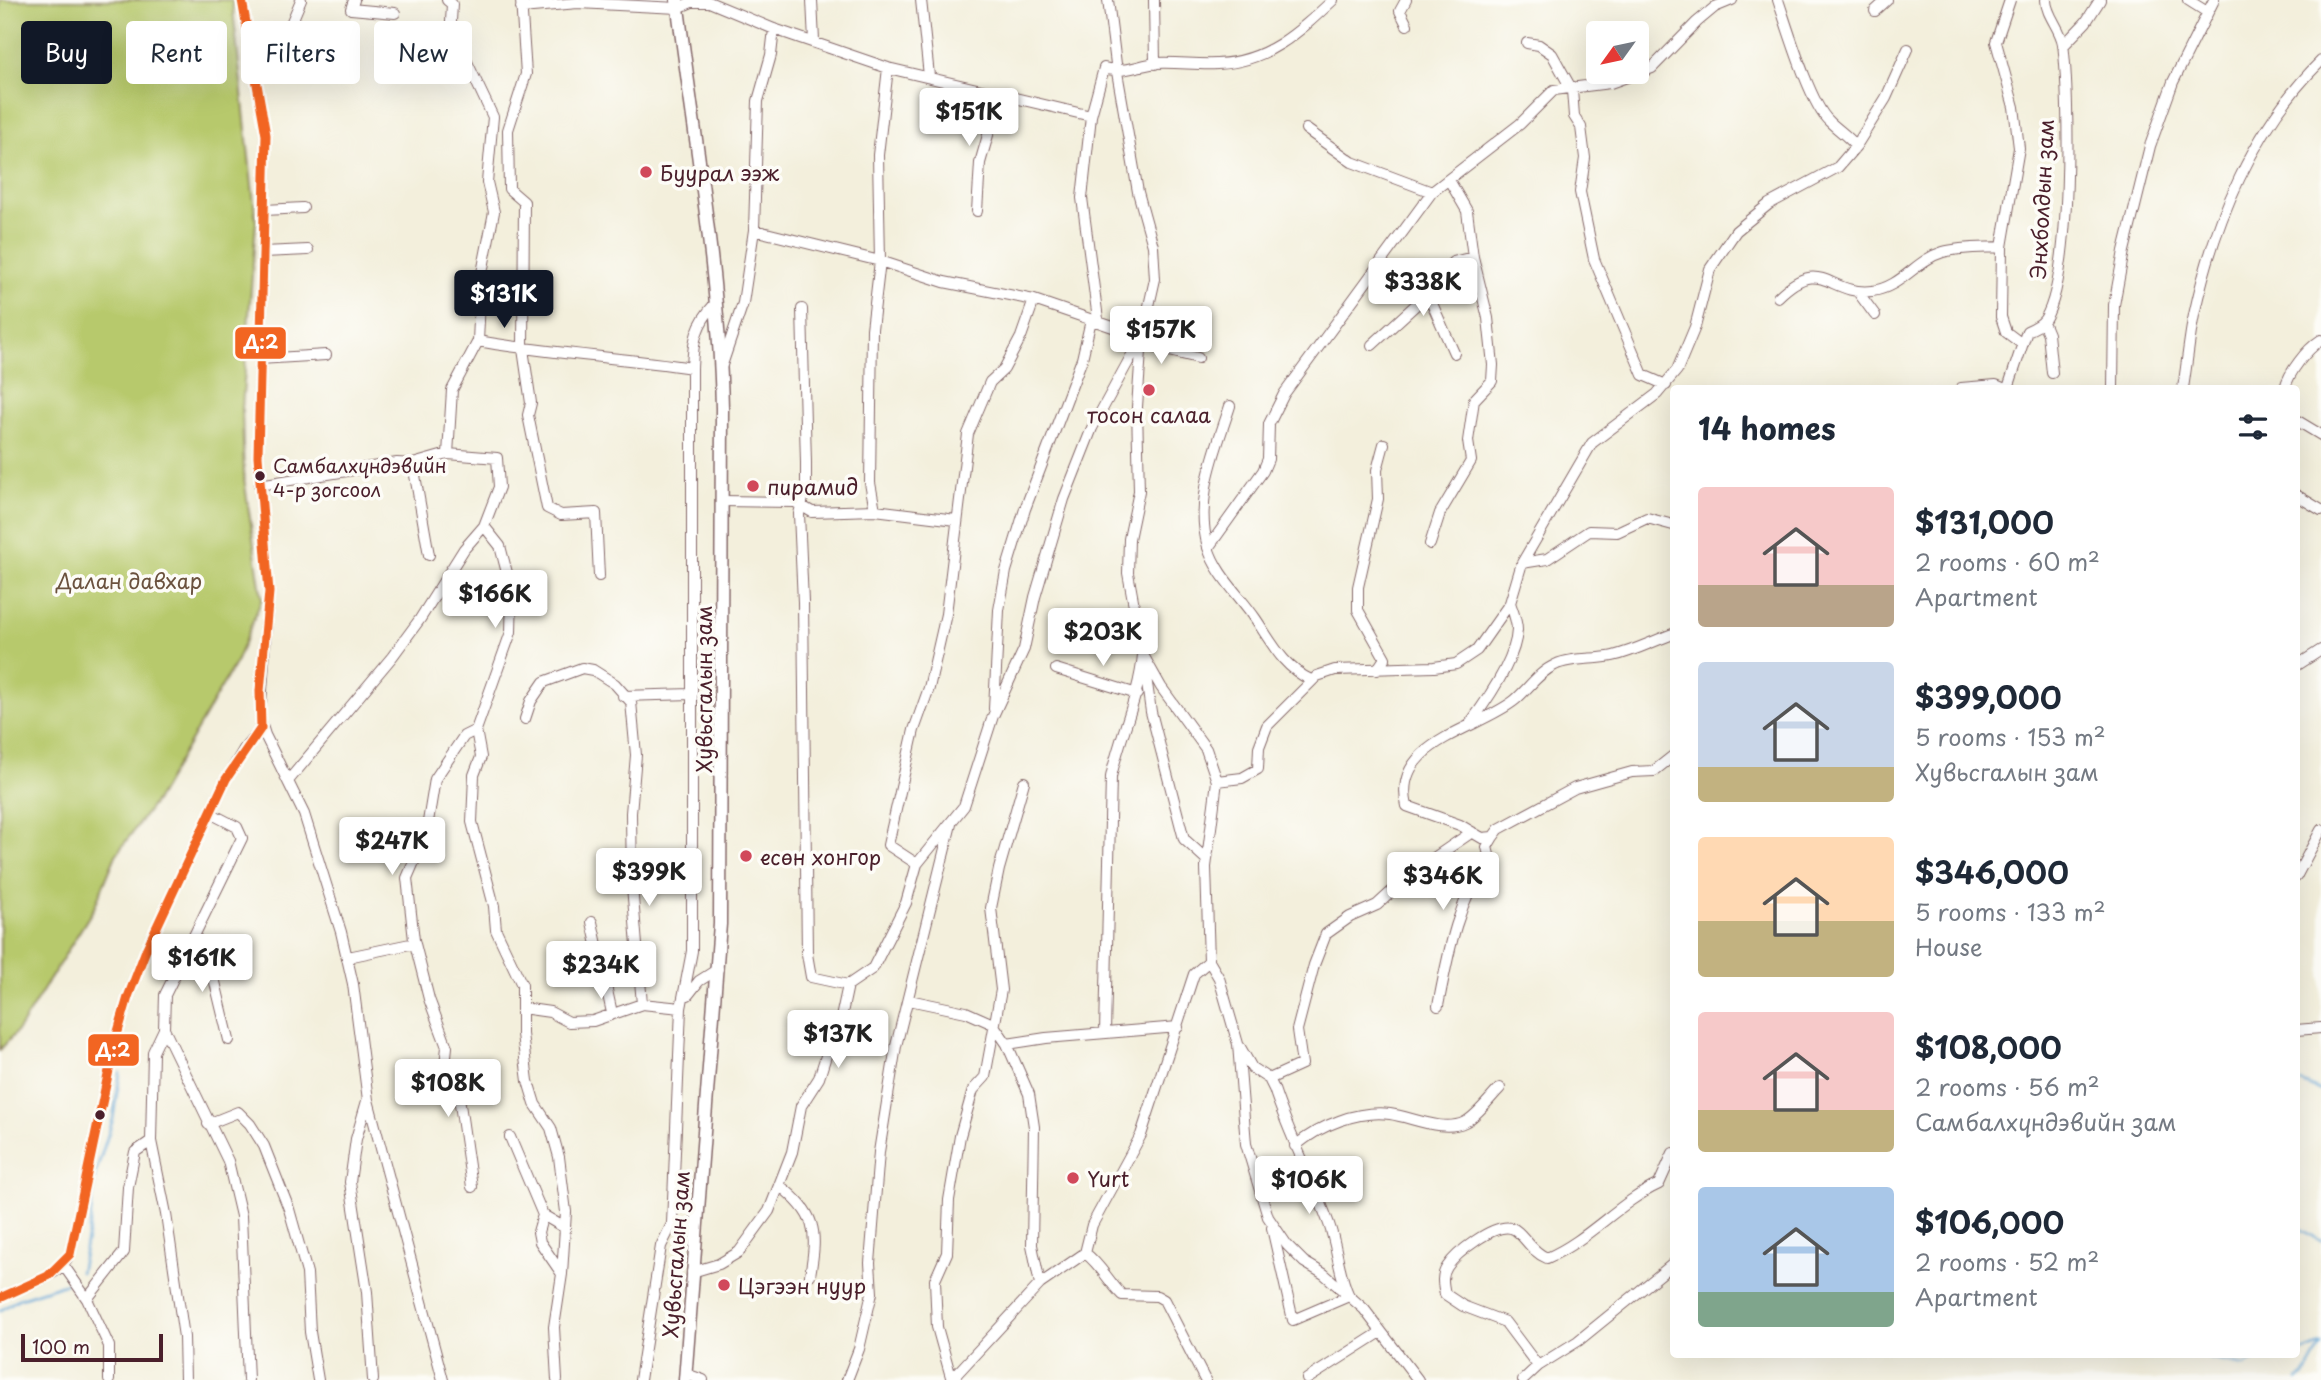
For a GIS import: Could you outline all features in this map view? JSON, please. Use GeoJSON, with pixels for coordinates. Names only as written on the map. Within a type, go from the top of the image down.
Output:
{"type":"FeatureCollection","features":[{"type":"Feature","properties":{"kind":"main road","name":"Хувьсгалын зам"},"geometry":{"type":"LineString","coordinates":[[677,4],[709,224],[721,366],[722,501],[722,877],[718,969],[685,1377]]}},
{"type":"Feature","properties":{"kind":"street"},"geometry":{"type":"LineString","coordinates":[[242,0],[246,21]]}},
{"type":"Feature","properties":{"kind":"street"},"geometry":{"type":"LineString","coordinates":[[293,21],[302,0]]}},
{"type":"Feature","properties":{"kind":"street"},"geometry":{"type":"LineString","coordinates":[[354,0],[351,9],[395,13]]}},
{"type":"Feature","properties":{"kind":"street"},"geometry":{"type":"LineString","coordinates":[[447,0],[452,4],[450,39],[467,62],[493,117],[487,183],[494,212],[481,278],[478,341],[452,390],[448,454]]}},
{"type":"Feature","properties":{"kind":"street"},"geometry":{"type":"LineString","coordinates":[[812,0],[814,41]]}},
{"type":"Feature","properties":{"kind":"street"},"geometry":{"type":"LineString","coordinates":[[921,0],[929,75]]}},
{"type":"Feature","properties":{"kind":"street"},"geometry":{"type":"LineString","coordinates":[[1108,0],[1117,72],[1138,192],[1153,246],[1155,279],[1142,337],[1137,407],[1139,491],[1129,539],[1128,573],[1151,712],[1184,839],[1207,860]]}},
{"type":"Feature","properties":{"kind":"street"},"geometry":{"type":"LineString","coordinates":[[1154,0],[1155,64]]}},
{"type":"Feature","properties":{"kind":"street"},"geometry":{"type":"LineString","coordinates":[[993,716],[999,610],[1006,570],[1024,509],[1095,320],[1082,219],[1091,116],[1104,68],[1117,72],[1155,64],[1217,64],[1267,54],[1304,27],[1332,0]]}},
{"type":"Feature","properties":{"kind":"street"},"geometry":{"type":"LineString","coordinates":[[1406,0],[1400,11],[1407,25]]}},
{"type":"Feature","properties":{"kind":"street"},"geometry":{"type":"LineString","coordinates":[[1208,548],[1263,471],[1268,459],[1269,424],[1284,394],[1432,192],[1527,118],[1549,93],[1610,83],[1652,68],[1697,22],[1715,7],[1732,0]]}},
{"type":"Feature","properties":{"kind":"street"},"geometry":{"type":"LineString","coordinates":[[1778,0],[1801,68],[1827,120],[1842,129],[1856,146]]}},
{"type":"Feature","properties":{"kind":"street"},"geometry":{"type":"LineString","coordinates":[[1875,11],[1887,0]]}},
{"type":"Feature","properties":{"kind":"street"},"geometry":{"type":"LineString","coordinates":[[2010,0],[1996,42],[2014,107],[2020,148],[2002,247],[2001,317],[2006,332],[2022,344]]}},
{"type":"Feature","properties":{"kind":"street","name":"Энхболдын зам"},"geometry":{"type":"LineString","coordinates":[[2007,385],[2028,331],[2043,322],[2053,301],[2063,233],[2066,146],[2063,46],[2061,32],[2046,0]]}},
{"type":"Feature","properties":{"kind":"street"},"geometry":{"type":"LineString","coordinates":[[2063,46],[2086,22],[2100,0]]}},
{"type":"Feature","properties":{"kind":"street"},"geometry":{"type":"LineString","coordinates":[[2188,0],[2207,12]]}},
{"type":"Feature","properties":{"kind":"street"},"geometry":{"type":"LineString","coordinates":[[2113,385],[2115,305],[2136,199],[2150,146],[2173,82],[2214,0]]}},
{"type":"Feature","properties":{"kind":"street"},"geometry":{"type":"LineString","coordinates":[[599,576],[596,513],[561,515],[547,508],[528,415],[531,403],[523,349],[524,202],[509,189],[508,130],[526,74],[521,4],[709,2],[774,29],[888,68],[929,75],[1091,116]]}},
{"type":"Feature","properties":{"kind":"street"},"geometry":{"type":"LineString","coordinates":[[721,366],[743,303],[754,230],[758,101],[771,55],[774,29]]}},
{"type":"Feature","properties":{"kind":"street"},"geometry":{"type":"LineString","coordinates":[[1527,43],[1539,45],[1552,54],[1572,90],[1574,116],[1581,127],[1585,158],[1580,192],[1598,275],[1643,375],[1666,385]]}},
{"type":"Feature","properties":{"kind":"street"},"geometry":{"type":"LineString","coordinates":[[1217,780],[1242,778],[1258,769],[1259,747],[1267,726],[1311,680],[1335,670],[1434,667],[1469,658],[1510,603],[1521,563],[1592,443],[1666,385],[1687,351],[1710,269],[1736,231],[1769,204],[1838,167],[1856,146],[1886,98],[1908,49]]}},
{"type":"Feature","properties":{"kind":"street"},"geometry":{"type":"LineString","coordinates":[[2183,385],[2193,316],[2217,230],[2236,186],[2277,110],[2321,61]]}},
{"type":"Feature","properties":{"kind":"street"},"geometry":{"type":"LineString","coordinates":[[875,510],[870,483],[872,328],[880,261],[878,155],[888,68]]}},
{"type":"Feature","properties":{"kind":"street"},"geometry":{"type":"LineString","coordinates":[[257,84],[265,128],[265,209],[259,359],[259,485],[270,592],[259,701],[261,727],[304,814],[348,957],[368,1100],[443,1380]]}},
{"type":"Feature","properties":{"kind":"street"},"geometry":{"type":"LineString","coordinates":[[977,211],[980,163],[1000,93]]}},
{"type":"Feature","properties":{"kind":"street"},"geometry":{"type":"LineString","coordinates":[[1306,128],[1352,162],[1432,192]]}},
{"type":"Feature","properties":{"kind":"street"},"geometry":{"type":"LineString","coordinates":[[1430,544],[1440,513],[1471,461],[1468,441],[1474,400],[1492,381],[1493,365],[1488,318],[1473,257],[1467,211],[1449,180]]}},
{"type":"Feature","properties":{"kind":"street"},"geometry":{"type":"LineString","coordinates":[[265,209],[303,208]]}},
{"type":"Feature","properties":{"kind":"street"},"geometry":{"type":"LineString","coordinates":[[754,230],[880,261],[944,282],[1034,300],[1142,337],[1153,347],[1198,358]]}},
{"type":"Feature","properties":{"kind":"street"},"geometry":{"type":"LineString","coordinates":[[1778,297],[1794,281],[1808,276],[1858,292],[1894,285],[1942,252],[2002,247]]}},
{"type":"Feature","properties":{"kind":"street"},"geometry":{"type":"LineString","coordinates":[[263,252],[308,250]]}},
{"type":"Feature","properties":{"kind":"street"},"geometry":{"type":"LineString","coordinates":[[1372,345],[1436,283],[1453,262],[1473,257]]}},
{"type":"Feature","properties":{"kind":"street"},"geometry":{"type":"LineString","coordinates":[[1436,283],[1430,299],[1454,353]]}},
{"type":"Feature","properties":{"kind":"street"},"geometry":{"type":"LineString","coordinates":[[1858,292],[1875,314]]}},
{"type":"Feature","properties":{"kind":"street"},"geometry":{"type":"LineString","coordinates":[[917,864],[888,845],[914,730],[929,688],[946,614],[968,434],[990,382],[1004,369],[1021,337],[1034,300]]}},
{"type":"Feature","properties":{"kind":"street"},"geometry":{"type":"LineString","coordinates":[[640,1380],[661,1246],[672,1224],[681,1008],[692,951],[692,368],[696,329],[701,318],[715,304]]}},
{"type":"Feature","properties":{"kind":"street"},"geometry":{"type":"LineString","coordinates":[[802,309],[806,463],[799,514],[803,602],[807,954],[811,978],[848,985]]}},
{"type":"Feature","properties":{"kind":"street"},"geometry":{"type":"LineString","coordinates":[[2043,322],[2048,334],[2052,373]]}},
{"type":"Feature","properties":{"kind":"street"},"geometry":{"type":"LineString","coordinates":[[692,1272],[719,1264],[744,1248],[769,1211],[792,1152],[801,1106],[819,1078],[831,1040],[839,1027],[848,985],[873,968],[906,903],[917,864],[964,806],[993,716],[1024,649],[1035,597],[1068,487],[1091,428],[1142,337]]}},
{"type":"Feature","properties":{"kind":"street"},"geometry":{"type":"LineString","coordinates":[[2286,385],[2287,379],[2321,340]]}},
{"type":"Feature","properties":{"kind":"street"},"geometry":{"type":"LineString","coordinates":[[478,341],[523,349],[604,355],[692,368]]}},
{"type":"Feature","properties":{"kind":"street"},"geometry":{"type":"LineString","coordinates":[[259,359],[326,355]]}},
{"type":"Feature","properties":{"kind":"street"},"geometry":{"type":"LineString","coordinates":[[1230,406],[1214,452],[1205,494],[1208,548],[1222,574],[1279,657],[1298,674],[1311,680]]}},
{"type":"Feature","properties":{"kind":"street"},"geometry":{"type":"LineString","coordinates":[[2300,423],[2321,435]]}},
{"type":"Feature","properties":{"kind":"street"},"geometry":{"type":"LineString","coordinates":[[1377,670],[1385,658],[1358,610],[1359,587],[1378,499],[1377,470],[1384,444]]}},
{"type":"Feature","properties":{"kind":"street"},"geometry":{"type":"LineString","coordinates":[[259,485],[397,463],[413,464],[448,454],[497,458],[499,487],[484,526],[464,549],[420,619],[392,657],[288,780]]}},
{"type":"Feature","properties":{"kind":"street"},"geometry":{"type":"LineString","coordinates":[[413,464],[429,555]]}},
{"type":"Feature","properties":{"kind":"street"},"geometry":{"type":"LineString","coordinates":[[2300,497],[2321,510]]}},
{"type":"Feature","properties":{"kind":"street"},"geometry":{"type":"LineString","coordinates":[[722,501],[795,502],[812,512],[875,510],[956,520]]}},
{"type":"Feature","properties":{"kind":"street"},"geometry":{"type":"LineString","coordinates":[[1521,563],[1547,559],[1589,531],[1617,532],[1647,518],[1656,518],[1670,524]]}},
{"type":"Feature","properties":{"kind":"street"},"geometry":{"type":"LineString","coordinates":[[484,526],[500,546],[512,592],[511,619],[510,632],[476,730],[481,757],[474,775],[472,822],[494,906],[496,930],[522,985],[522,1034],[528,1081],[535,1104],[551,1128],[559,1157],[566,1212],[562,1274],[554,1327],[557,1380]]}},
{"type":"Feature","properties":{"kind":"street"},"geometry":{"type":"LineString","coordinates":[[1471,722],[1501,677],[1515,644],[1517,627],[1510,603]]}},
{"type":"Feature","properties":{"kind":"street"},"geometry":{"type":"LineString","coordinates":[[1493,837],[1482,838],[1408,806],[1404,793],[1408,772],[1417,756],[1471,722],[1514,700],[1555,664],[1612,656],[1670,635]]}},
{"type":"Feature","properties":{"kind":"street"},"geometry":{"type":"LineString","coordinates":[[2300,663],[2321,650]]}},
{"type":"Feature","properties":{"kind":"street"},"geometry":{"type":"LineString","coordinates":[[1105,1033],[1111,777],[1117,748],[1137,694],[1143,655]]}},
{"type":"Feature","properties":{"kind":"street"},"geometry":{"type":"LineString","coordinates":[[1143,655],[1161,687],[1206,749],[1217,780],[1207,860],[1209,961],[1219,978],[1238,1044],[1246,1144],[1268,1217],[1293,1320],[1349,1296]]}},
{"type":"Feature","properties":{"kind":"street"},"geometry":{"type":"LineString","coordinates":[[525,719],[531,701],[544,682],[582,668],[593,670],[604,677],[631,702],[636,755],[631,813],[632,886],[642,1004]]}},
{"type":"Feature","properties":{"kind":"street"},"geometry":{"type":"LineString","coordinates":[[1056,669],[1137,694]]}},
{"type":"Feature","properties":{"kind":"street"},"geometry":{"type":"LineString","coordinates":[[623,695],[692,694]]}},
{"type":"Feature","properties":{"kind":"street"},"geometry":{"type":"LineString","coordinates":[[0,1298],[49,1277],[64,1266],[70,1254],[123,1012],[146,950],[210,813],[244,749],[261,727]]}},
{"type":"Feature","properties":{"kind":"street"},"geometry":{"type":"LineString","coordinates":[[472,1187],[459,1097],[445,1065],[447,1047],[429,999],[415,943],[407,878],[426,834],[435,779],[464,736],[476,730]]}},
{"type":"Feature","properties":{"kind":"street"},"geometry":{"type":"LineString","coordinates":[[1438,1006],[1461,904],[1489,855],[1487,847],[1499,829],[1574,788],[1632,772],[1654,771],[1670,758]]}},
{"type":"Feature","properties":{"kind":"street"},"geometry":{"type":"LineString","coordinates":[[951,1378],[937,1327],[935,1280],[947,1253],[949,1200],[960,1136],[974,1090],[985,1077],[1001,990],[992,908],[999,869],[1024,782]]}},
{"type":"Feature","properties":{"kind":"street"},"geometry":{"type":"LineString","coordinates":[[185,1380],[184,1337],[166,1214],[151,1141],[153,1052],[164,1029],[165,995],[242,838],[237,827],[210,813]]}},
{"type":"Feature","properties":{"kind":"street"},"geometry":{"type":"LineString","coordinates":[[847,1380],[859,1349],[872,1293],[870,1263],[879,1152],[896,1046],[951,823]]}},
{"type":"Feature","properties":{"kind":"street"},"geometry":{"type":"LineString","coordinates":[[2300,869],[2321,830]]}},
{"type":"Feature","properties":{"kind":"street"},"geometry":{"type":"LineString","coordinates":[[1269,1079],[1302,1064],[1297,1030],[1314,965],[1326,934],[1350,917],[1377,905],[1412,873],[1472,832]]}},
{"type":"Feature","properties":{"kind":"street"},"geometry":{"type":"LineString","coordinates":[[592,922],[612,1013]]}},
{"type":"Feature","properties":{"kind":"street"},"geometry":{"type":"LineString","coordinates":[[195,938],[214,978],[229,1040]]}},
{"type":"Feature","properties":{"kind":"street"},"geometry":{"type":"LineString","coordinates":[[348,957],[415,943]]}},
{"type":"Feature","properties":{"kind":"street"},"geometry":{"type":"LineString","coordinates":[[951,1378],[1040,1284],[1085,1253],[1091,1225],[1141,1135],[1194,974],[1209,961]]}},
{"type":"Feature","properties":{"kind":"street"},"geometry":{"type":"LineString","coordinates":[[681,1008],[694,986],[718,969]]}},
{"type":"Feature","properties":{"kind":"street"},"geometry":{"type":"LineString","coordinates":[[909,1000],[966,1012],[993,1024],[1007,1044],[1029,1094],[1034,1127],[1032,1245],[1040,1284]]}},
{"type":"Feature","properties":{"kind":"street"},"geometry":{"type":"LineString","coordinates":[[522,1008],[550,1012],[569,1022],[593,1021],[642,1004],[681,1008]]}},
{"type":"Feature","properties":{"kind":"street"},"geometry":{"type":"LineString","coordinates":[[1007,1044],[1178,1027]]}},
{"type":"Feature","properties":{"kind":"street"},"geometry":{"type":"LineString","coordinates":[[2300,1030],[2321,1028]]}},
{"type":"Feature","properties":{"kind":"street"},"geometry":{"type":"LineString","coordinates":[[164,1029],[177,1050],[208,1124],[228,1161],[241,1216],[248,1380]]}},
{"type":"Feature","properties":{"kind":"street"},"geometry":{"type":"LineString","coordinates":[[1238,1044],[1252,1069],[1269,1079],[1329,1225],[1339,1258],[1339,1276],[1349,1296]]}},
{"type":"Feature","properties":{"kind":"street"},"geometry":{"type":"LineString","coordinates":[[1295,1146],[1324,1128],[1359,1115],[1393,1114],[1436,1125],[1464,1122],[1500,1088]]}},
{"type":"Feature","properties":{"kind":"street"},"geometry":{"type":"LineString","coordinates":[[368,1100],[356,1139],[350,1182],[367,1292],[373,1380]]}},
{"type":"Feature","properties":{"kind":"street"},"geometry":{"type":"LineString","coordinates":[[208,1124],[238,1112],[250,1124],[276,1170],[307,1273],[310,1332],[317,1380]]}},
{"type":"Feature","properties":{"kind":"street"},"geometry":{"type":"LineString","coordinates":[[510,1137],[543,1215],[565,1228]]}},
{"type":"Feature","properties":{"kind":"street"},"geometry":{"type":"LineString","coordinates":[[87,1299],[124,1252],[128,1187],[135,1152],[151,1141]]}},
{"type":"Feature","properties":{"kind":"street"},"geometry":{"type":"LineString","coordinates":[[1538,1366],[1505,1322],[1463,1306],[1445,1294],[1442,1280],[1446,1268],[1459,1254],[1482,1237],[1501,1229],[1511,1228],[1522,1234],[1530,1249],[1547,1258],[1568,1249],[1636,1195],[1659,1185],[1670,1160]]}},
{"type":"Feature","properties":{"kind":"street"},"geometry":{"type":"LineString","coordinates":[[779,1185],[801,1202],[811,1217],[815,1246],[810,1275]]}},
{"type":"Feature","properties":{"kind":"street"},"geometry":{"type":"LineString","coordinates":[[543,1215],[538,1232],[540,1242],[562,1274]]}},
{"type":"Feature","properties":{"kind":"street"},"geometry":{"type":"LineString","coordinates":[[1268,1217],[1298,1257],[1349,1296],[1418,1380]]}},
{"type":"Feature","properties":{"kind":"street"},"geometry":{"type":"LineString","coordinates":[[1085,1253],[1099,1263],[1111,1284],[1122,1295],[1157,1296],[1164,1300],[1205,1380]]}},
{"type":"Feature","properties":{"kind":"street"},"geometry":{"type":"LineString","coordinates":[[64,1266],[87,1299],[109,1346],[109,1380]]}},
{"type":"Feature","properties":{"kind":"street"},"geometry":{"type":"LineString","coordinates":[[1523,1380],[1538,1366],[1578,1341],[1670,1266]]}},
{"type":"Feature","properties":{"kind":"street"},"geometry":{"type":"LineString","coordinates":[[1307,1379],[1381,1332]]}},
{"type":"Feature","properties":{"kind":"street"},"geometry":{"type":"LineString","coordinates":[[685,1377],[704,1380]]}},
{"type":"Feature","properties":{"kind":"green space","name":"Далан давхар"},"geometry":{"type":"Polygon","coordinates":[[[0,0],[232,0],[256,222],[242,409],[244,478],[262,599],[237,660],[158,797],[116,855],[94,908],[19,1029],[0,1050],[0,0]]]}},
{"type":"Feature","properties":{"kind":"waterway"},"geometry":{"type":"LineString","coordinates":[[80,1272],[90,1224],[95,1175],[113,1119],[120,1073]]}},
{"type":"Feature","properties":{"kind":"waterway"},"geometry":{"type":"LineString","coordinates":[[2301,1082],[2321,1091]]}},
{"type":"Feature","properties":{"kind":"waterway"},"geometry":{"type":"LineString","coordinates":[[2300,1228],[2321,1241]]}},
{"type":"Feature","properties":{"kind":"waterway"},"geometry":{"type":"LineString","coordinates":[[0,1311],[18,1299],[67,1283]]}},
{"type":"Feature","properties":{"kind":"waterway"},"geometry":{"type":"LineString","coordinates":[[2300,1353],[2321,1345]]}},
{"type":"Feature","properties":{"kind":"waterway"},"geometry":{"type":"LineString","coordinates":[[2298,1380],[2306,1373],[2321,1346]]}},
{"type":"Feature","properties":{"kind":"waterway"},"geometry":{"type":"LineString","coordinates":[[2209,1358],[2244,1366],[2259,1358]]}},
{"type":"Feature","properties":{"kind":"transit line","name":"Д:2"},"geometry":{"type":"LineString","coordinates":[[0,1298],[48,1276],[70,1254],[115,1042],[128,997],[146,950],[226,779],[261,728],[260,691],[269,592],[258,456],[266,135],[242,0]]}},
{"type":"Feature","properties":{"kind":"place","name":"Буурал ээж"},"geometry":{"type":"Point","coordinates":[646,172]}},
{"type":"Feature","properties":{"kind":"place","name":"тосон салаа"},"geometry":{"type":"Point","coordinates":[1149,390]}},
{"type":"Feature","properties":{"kind":"place","name":"Самбалхүндэвийн 4-р зогсоол"},"geometry":{"type":"Point","coordinates":[260,476]}},
{"type":"Feature","properties":{"kind":"place","name":"пирамид"},"geometry":{"type":"Point","coordinates":[753,486]}},
{"type":"Feature","properties":{"kind":"place","name":"есөн хонгор"},"geometry":{"type":"Point","coordinates":[746,856]}},
{"type":"Feature","properties":{"kind":"place","name":"Yurt"},"geometry":{"type":"Point","coordinates":[1073,1178]}},
{"type":"Feature","properties":{"kind":"place","name":"Цэгээн нуур"},"geometry":{"type":"Point","coordinates":[724,1285]}}]}
